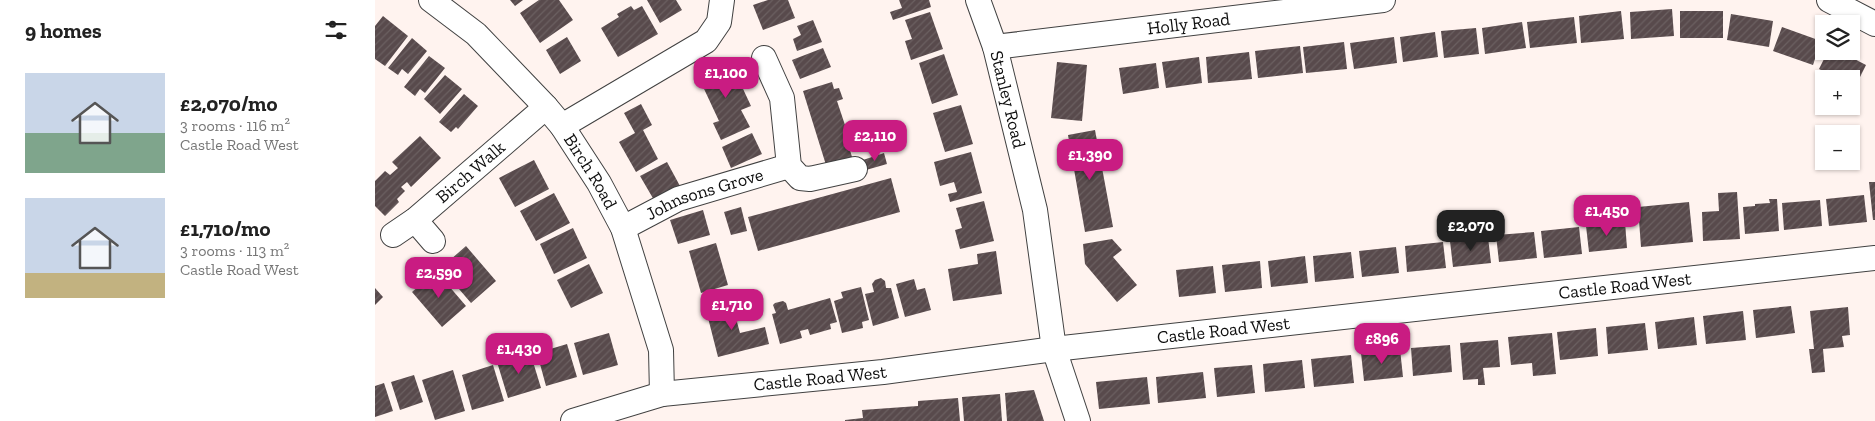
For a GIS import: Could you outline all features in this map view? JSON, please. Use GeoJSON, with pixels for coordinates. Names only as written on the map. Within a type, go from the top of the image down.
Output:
{"type":"FeatureCollection","features":[{"type":"Feature","properties":{"kind":"street","name":"Birch Road"},"geometry":{"type":"LineString","coordinates":[[431,0],[476,34],[546,107],[562,126],[599,183],[623,228],[661,350],[662,394]]}},
{"type":"Feature","properties":{"kind":"street"},"geometry":{"type":"LineString","coordinates":[[562,126],[706,41],[719,22],[722,0]]}},
{"type":"Feature","properties":{"kind":"street","name":"Stanley Road"},"geometry":{"type":"LineString","coordinates":[[978,0],[995,47],[1035,210],[1054,349],[1078,421]]}},
{"type":"Feature","properties":{"kind":"street","name":"Holly Road"},"geometry":{"type":"LineString","coordinates":[[995,47],[1383,0]]}},
{"type":"Feature","properties":{"kind":"street"},"geometry":{"type":"LineString","coordinates":[[1829,0],[1875,24]]}},
{"type":"Feature","properties":{"kind":"street"},"geometry":{"type":"LineString","coordinates":[[764,58],[783,98],[789,166],[800,178],[810,179],[855,170]]}},
{"type":"Feature","properties":{"kind":"street","name":"Birch Walk"},"geometry":{"type":"LineString","coordinates":[[393,235],[415,220],[546,107]]}},
{"type":"Feature","properties":{"kind":"street","name":"Johnsons Grove"},"geometry":{"type":"LineString","coordinates":[[623,228],[678,199],[789,166]]}},
{"type":"Feature","properties":{"kind":"street"},"geometry":{"type":"LineString","coordinates":[[415,220],[433,241]]}},
{"type":"Feature","properties":{"kind":"street","name":"Castle Road West"},"geometry":{"type":"LineString","coordinates":[[573,421],[662,394],[883,372],[1054,349],[1875,258]]}},
{"type":"Feature","properties":{"kind":"building"},"geometry":{"type":"Polygon","coordinates":[[[510,0],[523,0],[515,6],[510,0]]]}},
{"type":"Feature","properties":{"kind":"building"},"geometry":{"type":"Polygon","coordinates":[[[539,0],[559,0],[573,20],[540,43],[520,13],[539,0]]]}},
{"type":"Feature","properties":{"kind":"building"},"geometry":{"type":"Polygon","coordinates":[[[647,0],[676,0],[682,10],[660,23],[647,0]]]}},
{"type":"Feature","properties":{"kind":"building"},"geometry":{"type":"Polygon","coordinates":[[[768,0],[788,0],[795,18],[763,30],[753,5],[768,0]]]}},
{"type":"Feature","properties":{"kind":"building"},"geometry":{"type":"Polygon","coordinates":[[[899,0],[929,0],[931,7],[893,20],[890,12],[902,8],[899,0]]]}},
{"type":"Feature","properties":{"kind":"building"},"geometry":{"type":"Polygon","coordinates":[[[631,6],[634,10],[642,6],[658,34],[618,57],[601,28],[619,17],[617,14],[631,6]]]}},
{"type":"Feature","properties":{"kind":"building"},"geometry":{"type":"Polygon","coordinates":[[[1672,9],[1674,36],[1631,39],[1630,12],[1672,9]]]}},
{"type":"Feature","properties":{"kind":"building"},"geometry":{"type":"Polygon","coordinates":[[[1621,11],[1624,39],[1581,43],[1579,16],[1621,11]]]}},
{"type":"Feature","properties":{"kind":"building"},"geometry":{"type":"Polygon","coordinates":[[[1680,11],[1723,11],[1723,38],[1680,38],[1680,11]]]}},
{"type":"Feature","properties":{"kind":"building"},"geometry":{"type":"Polygon","coordinates":[[[930,12],[943,49],[911,60],[905,41],[912,39],[905,20],[930,12]]]}},
{"type":"Feature","properties":{"kind":"building"},"geometry":{"type":"Polygon","coordinates":[[[1731,14],[1773,21],[1769,47],[1727,40],[1731,14]]]}},
{"type":"Feature","properties":{"kind":"building"},"geometry":{"type":"Polygon","coordinates":[[[383,16],[408,36],[385,66],[375,59],[375,26],[383,16]]]}},
{"type":"Feature","properties":{"kind":"building"},"geometry":{"type":"Polygon","coordinates":[[[1574,17],[1577,43],[1530,48],[1527,22],[1574,17]]]}},
{"type":"Feature","properties":{"kind":"building"},"geometry":{"type":"Polygon","coordinates":[[[813,20],[822,42],[797,51],[793,39],[801,35],[797,26],[813,20]]]}},
{"type":"Feature","properties":{"kind":"building"},"geometry":{"type":"Polygon","coordinates":[[[1522,22],[1526,48],[1485,54],[1482,28],[1522,22]]]}},
{"type":"Feature","properties":{"kind":"building"},"geometry":{"type":"Polygon","coordinates":[[[1782,27],[1815,39],[1815,59],[1813,65],[1773,51],[1782,27]]]}},
{"type":"Feature","properties":{"kind":"building"},"geometry":{"type":"Polygon","coordinates":[[[1476,28],[1479,54],[1444,58],[1441,31],[1476,28]]]}},
{"type":"Feature","properties":{"kind":"building"},"geometry":{"type":"Polygon","coordinates":[[[1435,32],[1438,57],[1403,62],[1400,37],[1435,32]]]}},
{"type":"Feature","properties":{"kind":"building"},"geometry":{"type":"Polygon","coordinates":[[[567,37],[581,61],[560,74],[546,50],[567,37]]]}},
{"type":"Feature","properties":{"kind":"building"},"geometry":{"type":"Polygon","coordinates":[[[1394,37],[1397,63],[1354,69],[1350,43],[1394,37]]]}},
{"type":"Feature","properties":{"kind":"building"},"geometry":{"type":"Polygon","coordinates":[[[412,38],[427,51],[408,74],[402,69],[398,75],[388,68],[412,38]]]}},
{"type":"Feature","properties":{"kind":"building"},"geometry":{"type":"Polygon","coordinates":[[[1344,42],[1347,69],[1306,73],[1303,47],[1344,42]]]}},
{"type":"Feature","properties":{"kind":"building"},"geometry":{"type":"Polygon","coordinates":[[[1300,46],[1303,73],[1258,78],[1255,51],[1300,46]]]}},
{"type":"Feature","properties":{"kind":"building"},"geometry":{"type":"Polygon","coordinates":[[[823,48],[831,67],[800,79],[792,60],[823,48]]]}},
{"type":"Feature","properties":{"kind":"building"},"geometry":{"type":"Polygon","coordinates":[[[1249,52],[1252,79],[1208,83],[1206,57],[1249,52]]]}},
{"type":"Feature","properties":{"kind":"building"},"geometry":{"type":"Polygon","coordinates":[[[944,54],[958,95],[932,104],[919,63],[944,54]]]}},
{"type":"Feature","properties":{"kind":"building"},"geometry":{"type":"Polygon","coordinates":[[[429,56],[445,68],[425,93],[420,89],[415,96],[404,87],[429,56]]]}},
{"type":"Feature","properties":{"kind":"building"},"geometry":{"type":"Polygon","coordinates":[[[1199,57],[1202,83],[1166,88],[1162,62],[1199,57]]]}},
{"type":"Feature","properties":{"kind":"building"},"geometry":{"type":"Polygon","coordinates":[[[1824,60],[1856,60],[1866,65],[1860,77],[1860,70],[1819,69],[1824,60]]]}},
{"type":"Feature","properties":{"kind":"building"},"geometry":{"type":"Polygon","coordinates":[[[730,61],[751,106],[741,110],[750,127],[721,140],[713,123],[719,121],[698,76],[730,61]]]}},
{"type":"Feature","properties":{"kind":"building"},"geometry":{"type":"Polygon","coordinates":[[[1057,62],[1087,65],[1082,121],[1051,118],[1057,62]]]}},
{"type":"Feature","properties":{"kind":"building"},"geometry":{"type":"Polygon","coordinates":[[[1156,63],[1159,88],[1123,94],[1119,68],[1156,63]]]}},
{"type":"Feature","properties":{"kind":"building"},"geometry":{"type":"Polygon","coordinates":[[[445,75],[462,89],[440,114],[424,99],[445,75]]]}},
{"type":"Feature","properties":{"kind":"building"},"geometry":{"type":"Polygon","coordinates":[[[832,82],[834,89],[839,88],[843,99],[837,101],[846,128],[854,126],[857,136],[847,140],[852,157],[826,165],[803,91],[832,82]]]}},
{"type":"Feature","properties":{"kind":"building"},"geometry":{"type":"Polygon","coordinates":[[[464,94],[478,106],[458,129],[456,127],[451,132],[439,122],[464,94]]]}},
{"type":"Feature","properties":{"kind":"building"},"geometry":{"type":"Polygon","coordinates":[[[641,104],[652,125],[643,130],[658,159],[636,172],[619,142],[635,133],[624,113],[641,104]]]}},
{"type":"Feature","properties":{"kind":"building"},"geometry":{"type":"Polygon","coordinates":[[[961,105],[973,144],[945,152],[933,113],[961,105]]]}},
{"type":"Feature","properties":{"kind":"building"},"geometry":{"type":"Polygon","coordinates":[[[1095,130],[1113,227],[1085,232],[1068,135],[1095,130]]]}},
{"type":"Feature","properties":{"kind":"building"},"geometry":{"type":"Polygon","coordinates":[[[752,133],[762,154],[731,168],[722,147],[752,133]]]}},
{"type":"Feature","properties":{"kind":"building"},"geometry":{"type":"Polygon","coordinates":[[[420,136],[441,158],[411,187],[407,182],[401,187],[405,191],[397,199],[399,202],[385,216],[375,206],[375,181],[385,171],[390,175],[398,168],[392,162],[420,136]]]}},
{"type":"Feature","properties":{"kind":"building"},"geometry":{"type":"Polygon","coordinates":[[[971,152],[982,193],[950,202],[948,194],[957,192],[954,182],[940,186],[934,162],[971,152]]]}},
{"type":"Feature","properties":{"kind":"building"},"geometry":{"type":"Polygon","coordinates":[[[884,153],[887,164],[866,170],[863,160],[884,153]]]}},
{"type":"Feature","properties":{"kind":"building"},"geometry":{"type":"Polygon","coordinates":[[[534,160],[549,189],[515,207],[499,178],[534,160]]]}},
{"type":"Feature","properties":{"kind":"building"},"geometry":{"type":"Polygon","coordinates":[[[667,162],[680,186],[654,200],[640,176],[667,162]]]}},
{"type":"Feature","properties":{"kind":"building"},"geometry":{"type":"Polygon","coordinates":[[[891,178],[900,212],[758,251],[748,217],[891,178]]]}},
{"type":"Feature","properties":{"kind":"building"},"geometry":{"type":"Polygon","coordinates":[[[1869,182],[1875,182],[1875,220],[1873,220],[1869,182]]]}},
{"type":"Feature","properties":{"kind":"building"},"geometry":{"type":"Polygon","coordinates":[[[1737,192],[1740,239],[1703,241],[1702,212],[1719,211],[1718,193],[1737,192]]]}},
{"type":"Feature","properties":{"kind":"building"},"geometry":{"type":"Polygon","coordinates":[[[554,193],[570,223],[536,241],[520,211],[554,193]]]}},
{"type":"Feature","properties":{"kind":"building"},"geometry":{"type":"Polygon","coordinates":[[[1864,195],[1867,222],[1829,226],[1826,199],[1864,195]]]}},
{"type":"Feature","properties":{"kind":"building"},"geometry":{"type":"Polygon","coordinates":[[[1769,199],[1777,199],[1779,231],[1745,234],[1743,207],[1770,203],[1769,199]]]}},
{"type":"Feature","properties":{"kind":"building"},"geometry":{"type":"Polygon","coordinates":[[[1820,200],[1822,226],[1784,230],[1782,203],[1820,200]]]}},
{"type":"Feature","properties":{"kind":"building"},"geometry":{"type":"Polygon","coordinates":[[[984,201],[994,241],[960,249],[955,230],[962,228],[956,208],[984,201]]]}},
{"type":"Feature","properties":{"kind":"building"},"geometry":{"type":"Polygon","coordinates":[[[1689,202],[1693,242],[1641,247],[1638,207],[1689,202]]]}},
{"type":"Feature","properties":{"kind":"building"},"geometry":{"type":"Polygon","coordinates":[[[741,207],[747,231],[731,235],[724,212],[741,207]]]}},
{"type":"Feature","properties":{"kind":"building"},"geometry":{"type":"Polygon","coordinates":[[[703,210],[710,235],[678,244],[670,220],[703,210]]]}},
{"type":"Feature","properties":{"kind":"building"},"geometry":{"type":"Polygon","coordinates":[[[1625,222],[1627,248],[1589,252],[1586,226],[1625,222]]]}},
{"type":"Feature","properties":{"kind":"building"},"geometry":{"type":"Polygon","coordinates":[[[1579,227],[1582,254],[1544,258],[1541,231],[1579,227]]]}},
{"type":"Feature","properties":{"kind":"building"},"geometry":{"type":"Polygon","coordinates":[[[573,228],[587,258],[554,274],[540,244],[573,228]]]}},
{"type":"Feature","properties":{"kind":"building"},"geometry":{"type":"Polygon","coordinates":[[[1534,232],[1537,258],[1499,262],[1496,235],[1534,232]]]}},
{"type":"Feature","properties":{"kind":"building"},"geometry":{"type":"Polygon","coordinates":[[[1488,237],[1491,263],[1453,267],[1450,241],[1488,237]]]}},
{"type":"Feature","properties":{"kind":"building"},"geometry":{"type":"Polygon","coordinates":[[[1112,239],[1122,250],[1113,257],[1137,285],[1117,302],[1085,264],[1083,244],[1112,239]]]}},
{"type":"Feature","properties":{"kind":"building"},"geometry":{"type":"Polygon","coordinates":[[[1443,242],[1446,268],[1407,272],[1405,246],[1443,242]]]}},
{"type":"Feature","properties":{"kind":"building"},"geometry":{"type":"Polygon","coordinates":[[[716,243],[728,285],[701,293],[689,251],[716,243]]]}},
{"type":"Feature","properties":{"kind":"building"},"geometry":{"type":"Polygon","coordinates":[[[466,246],[496,281],[471,303],[441,268],[466,246]]]}},
{"type":"Feature","properties":{"kind":"building"},"geometry":{"type":"Polygon","coordinates":[[[1396,247],[1399,273],[1362,277],[1359,251],[1396,247]]]}},
{"type":"Feature","properties":{"kind":"building"},"geometry":{"type":"Polygon","coordinates":[[[996,251],[1002,294],[953,301],[948,269],[978,264],[977,254],[996,251]]]}},
{"type":"Feature","properties":{"kind":"building"},"geometry":{"type":"Polygon","coordinates":[[[1351,252],[1354,278],[1315,282],[1313,256],[1351,252]]]}},
{"type":"Feature","properties":{"kind":"building"},"geometry":{"type":"Polygon","coordinates":[[[1305,256],[1308,283],[1271,287],[1268,261],[1305,256]]]}},
{"type":"Feature","properties":{"kind":"building"},"geometry":{"type":"Polygon","coordinates":[[[1260,261],[1262,288],[1225,292],[1222,265],[1260,261]]]}},
{"type":"Feature","properties":{"kind":"building"},"geometry":{"type":"Polygon","coordinates":[[[589,264],[603,293],[571,308],[557,280],[589,264]]]}},
{"type":"Feature","properties":{"kind":"building"},"geometry":{"type":"Polygon","coordinates":[[[1213,266],[1216,293],[1179,297],[1176,270],[1213,266]]]}},
{"type":"Feature","properties":{"kind":"building"},"geometry":{"type":"Polygon","coordinates":[[[436,271],[466,306],[442,327],[412,292],[436,271]]]}},
{"type":"Feature","properties":{"kind":"building"},"geometry":{"type":"Polygon","coordinates":[[[881,278],[885,281],[886,288],[891,288],[899,318],[873,326],[865,294],[874,292],[872,284],[875,280],[881,278]]]}},
{"type":"Feature","properties":{"kind":"building"},"geometry":{"type":"Polygon","coordinates":[[[914,279],[917,290],[925,288],[931,310],[905,317],[896,284],[914,279]]]}},
{"type":"Feature","properties":{"kind":"building"},"geometry":{"type":"Polygon","coordinates":[[[861,287],[869,320],[862,322],[863,328],[842,333],[834,301],[843,298],[841,292],[861,287]]]}},
{"type":"Feature","properties":{"kind":"building"},"geometry":{"type":"Polygon","coordinates":[[[375,288],[383,297],[375,305],[375,288]]]}},
{"type":"Feature","properties":{"kind":"building"},"geometry":{"type":"Polygon","coordinates":[[[830,298],[837,322],[830,324],[831,329],[810,335],[808,329],[800,331],[802,338],[780,344],[772,314],[776,313],[773,305],[775,303],[783,301],[786,303],[788,310],[830,298]]]}},
{"type":"Feature","properties":{"kind":"building"},"geometry":{"type":"Polygon","coordinates":[[[731,300],[740,333],[765,327],[769,344],[718,357],[705,306],[731,300]]]}},
{"type":"Feature","properties":{"kind":"building"},"geometry":{"type":"Polygon","coordinates":[[[1791,306],[1795,333],[1756,338],[1753,310],[1791,306]]]}},
{"type":"Feature","properties":{"kind":"building"},"geometry":{"type":"Polygon","coordinates":[[[1848,307],[1850,335],[1842,336],[1844,347],[1823,349],[1825,372],[1812,373],[1809,349],[1814,349],[1810,311],[1848,307]]]}},
{"type":"Feature","properties":{"kind":"building"},"geometry":{"type":"Polygon","coordinates":[[[1743,311],[1746,340],[1706,344],[1703,316],[1743,311]]]}},
{"type":"Feature","properties":{"kind":"building"},"geometry":{"type":"Polygon","coordinates":[[[1694,317],[1697,345],[1658,349],[1655,322],[1694,317]]]}},
{"type":"Feature","properties":{"kind":"building"},"geometry":{"type":"Polygon","coordinates":[[[1645,323],[1648,350],[1608,354],[1606,327],[1645,323]]]}},
{"type":"Feature","properties":{"kind":"building"},"geometry":{"type":"Polygon","coordinates":[[[1596,328],[1598,356],[1560,360],[1557,332],[1596,328]]]}},
{"type":"Feature","properties":{"kind":"building"},"geometry":{"type":"Polygon","coordinates":[[[609,333],[618,365],[583,375],[574,343],[609,333]]]}},
{"type":"Feature","properties":{"kind":"building"},"geometry":{"type":"Polygon","coordinates":[[[1552,333],[1556,374],[1533,376],[1532,363],[1511,365],[1508,337],[1552,333]]]}},
{"type":"Feature","properties":{"kind":"building"},"geometry":{"type":"Polygon","coordinates":[[[1498,340],[1500,367],[1483,368],[1485,385],[1478,385],[1478,379],[1463,380],[1460,343],[1498,340]]]}},
{"type":"Feature","properties":{"kind":"building"},"geometry":{"type":"Polygon","coordinates":[[[567,344],[577,377],[546,386],[537,353],[567,344]]]}},
{"type":"Feature","properties":{"kind":"building"},"geometry":{"type":"Polygon","coordinates":[[[1450,345],[1452,372],[1413,376],[1411,348],[1450,345]]]}},
{"type":"Feature","properties":{"kind":"building"},"geometry":{"type":"Polygon","coordinates":[[[1400,349],[1403,377],[1364,381],[1361,353],[1400,349]]]}},
{"type":"Feature","properties":{"kind":"building"},"geometry":{"type":"Polygon","coordinates":[[[530,352],[541,388],[508,398],[497,362],[530,352]]]}},
{"type":"Feature","properties":{"kind":"building"},"geometry":{"type":"Polygon","coordinates":[[[1351,355],[1354,383],[1314,387],[1311,359],[1351,355]]]}},
{"type":"Feature","properties":{"kind":"building"},"geometry":{"type":"Polygon","coordinates":[[[1302,360],[1305,388],[1265,392],[1263,364],[1302,360]]]}},
{"type":"Feature","properties":{"kind":"building"},"geometry":{"type":"Polygon","coordinates":[[[493,365],[504,401],[472,410],[462,375],[493,365]]]}},
{"type":"Feature","properties":{"kind":"building"},"geometry":{"type":"Polygon","coordinates":[[[1252,365],[1255,393],[1217,397],[1214,368],[1252,365]]]}},
{"type":"Feature","properties":{"kind":"building"},"geometry":{"type":"Polygon","coordinates":[[[453,370],[465,411],[435,420],[422,380],[453,370]]]}},
{"type":"Feature","properties":{"kind":"building"},"geometry":{"type":"Polygon","coordinates":[[[1203,372],[1206,398],[1158,403],[1156,377],[1203,372]]]}},
{"type":"Feature","properties":{"kind":"building"},"geometry":{"type":"Polygon","coordinates":[[[414,375],[423,402],[400,410],[391,382],[414,375]]]}},
{"type":"Feature","properties":{"kind":"building"},"geometry":{"type":"Polygon","coordinates":[[[1147,377],[1150,404],[1099,409],[1096,382],[1147,377]]]}},
{"type":"Feature","properties":{"kind":"building"},"geometry":{"type":"Polygon","coordinates":[[[384,383],[393,411],[375,417],[375,386],[384,383]]]}},
{"type":"Feature","properties":{"kind":"building"},"geometry":{"type":"Polygon","coordinates":[[[1034,390],[1044,421],[1007,421],[1005,393],[1034,390]]]}},
{"type":"Feature","properties":{"kind":"building"},"geometry":{"type":"Polygon","coordinates":[[[1000,394],[1002,421],[964,421],[962,397],[1000,394]]]}},
{"type":"Feature","properties":{"kind":"building"},"geometry":{"type":"Polygon","coordinates":[[[958,398],[960,421],[845,421],[863,418],[862,410],[918,406],[918,401],[958,398]]]}}]}
